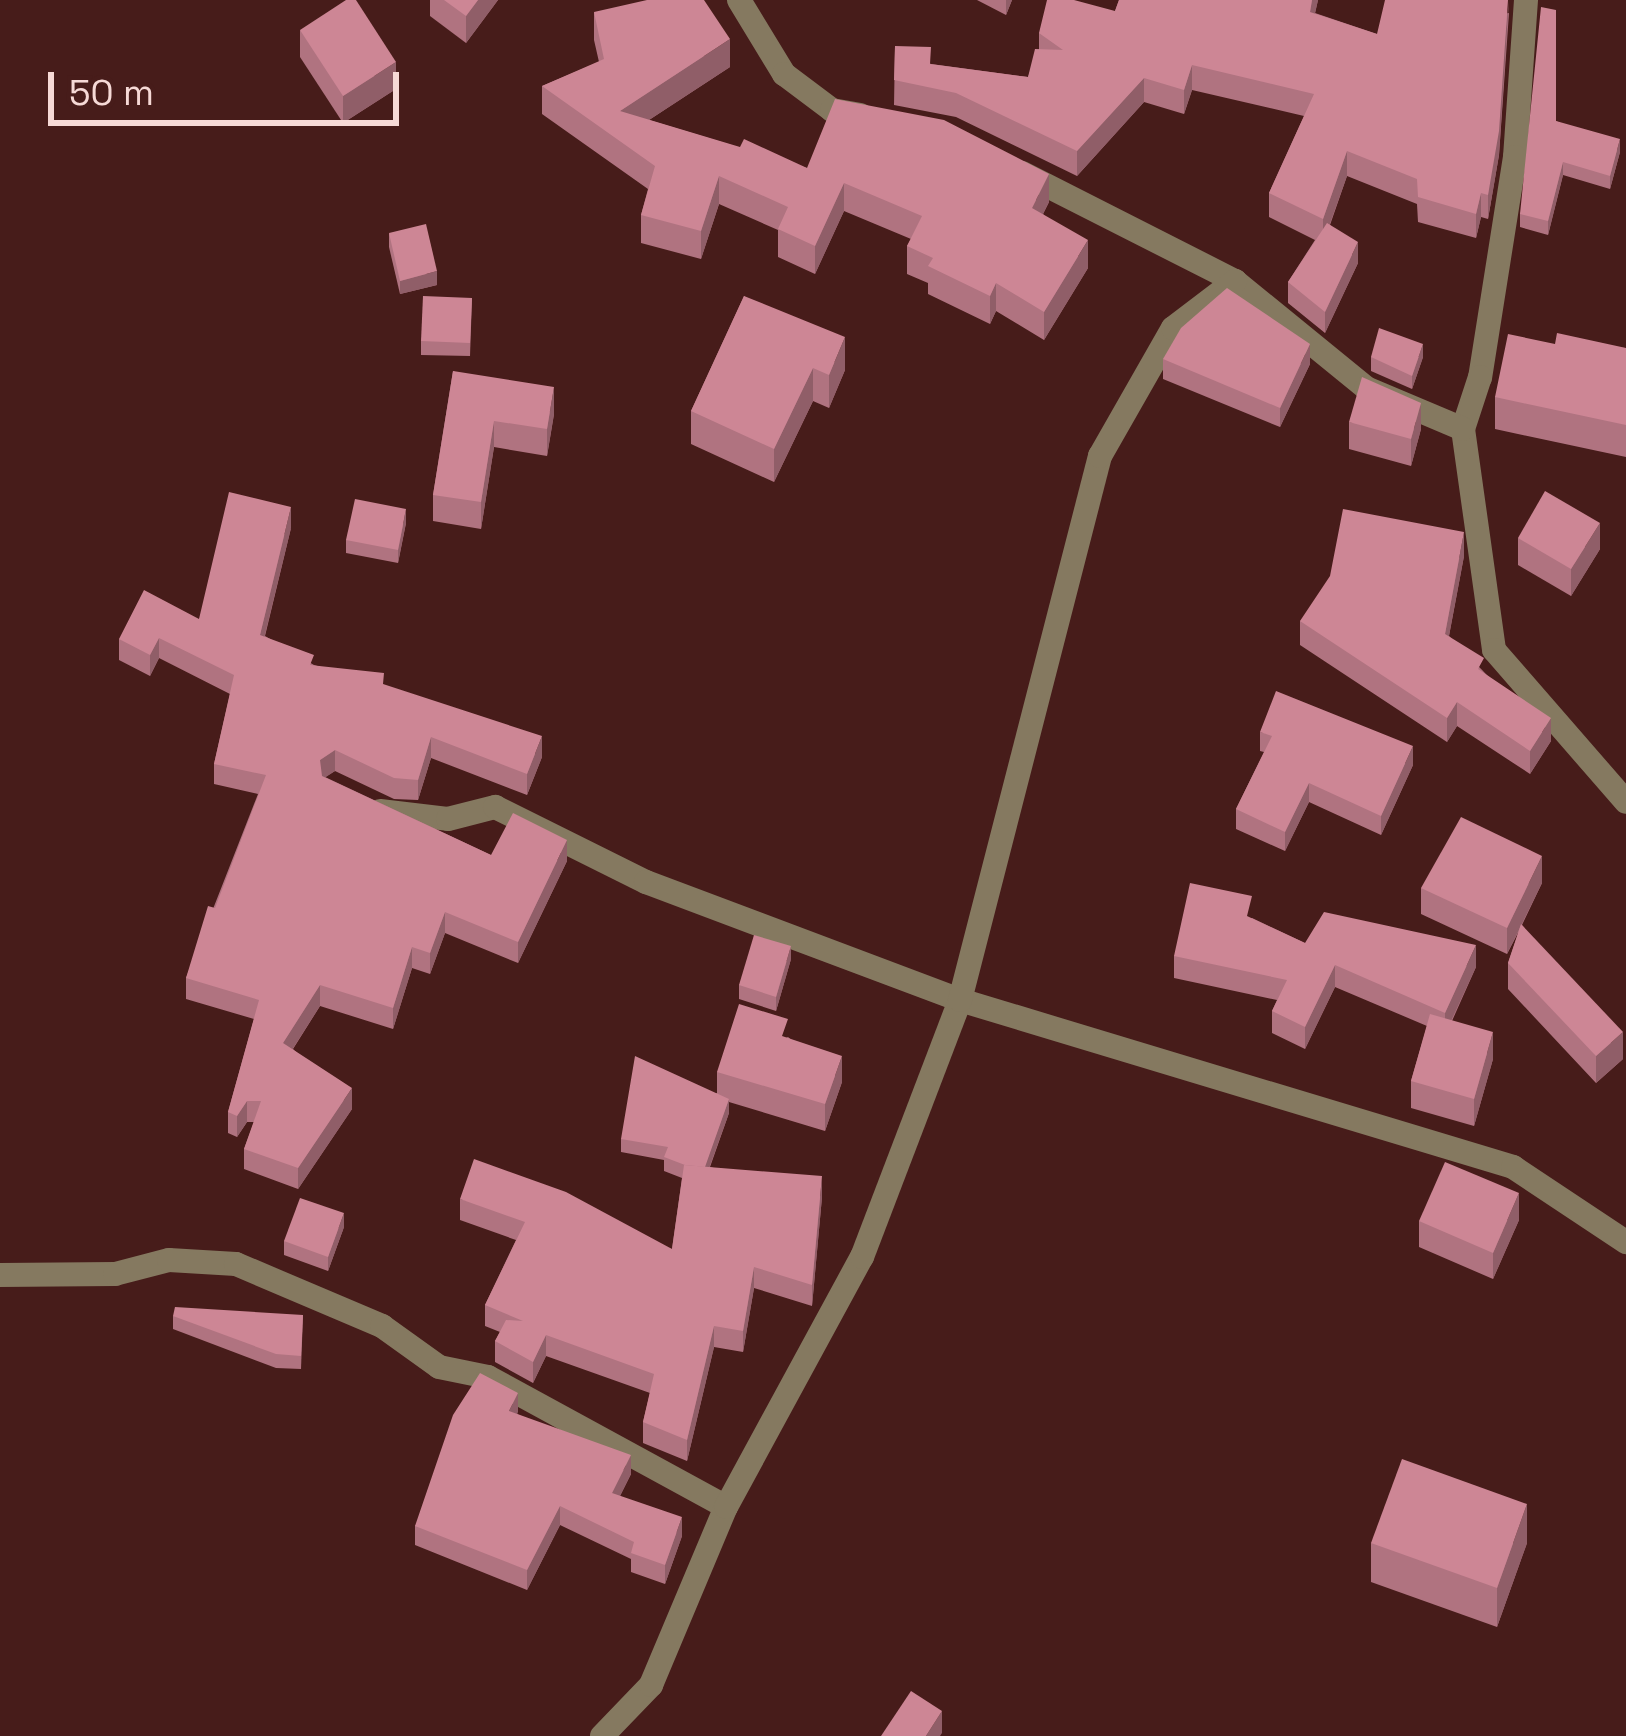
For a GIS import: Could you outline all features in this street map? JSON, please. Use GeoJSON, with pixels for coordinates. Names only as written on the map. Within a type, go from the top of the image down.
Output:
{"type":"FeatureCollection","features":[{"type":"Feature","properties":{"kind":"street"},"geometry":{"type":"LineString","coordinates":[[739,0],[784,74],[832,110],[879,119]]}},
{"type":"Feature","properties":{"kind":"street"},"geometry":{"type":"LineString","coordinates":[[1526,0],[1515,157],[1480,377],[1463,430],[1494,650],[1626,802]]}},
{"type":"Feature","properties":{"kind":"street"},"geometry":{"type":"LineString","coordinates":[[1000,161],[1234,281],[1366,388],[1463,430]]}},
{"type":"Feature","properties":{"kind":"street"},"geometry":{"type":"LineString","coordinates":[[602,1736],[652,1685],[727,1507],[862,1257],[960,1000],[1100,456],[1173,328],[1234,281]]}},
{"type":"Feature","properties":{"kind":"street"},"geometry":{"type":"LineString","coordinates":[[353,796],[388,815],[448,818],[495,807],[646,882],[960,1000],[1513,1167],[1626,1242]]}},
{"type":"Feature","properties":{"kind":"street"},"geometry":{"type":"LineString","coordinates":[[0,1275],[115,1274],[169,1260],[236,1264],[382,1326],[439,1367],[488,1377],[727,1507]]}},
{"type":"Feature","properties":{"kind":"building"},"geometry":{"type":"Polygon","coordinates":[[[346,0],[356,0],[396,62],[343,96],[300,30],[346,0]]]}},
{"type":"Feature","properties":{"kind":"building"},"geometry":{"type":"Polygon","coordinates":[[[444,0],[478,0],[466,16],[444,0]]]}},
{"type":"Feature","properties":{"kind":"building"},"geometry":{"type":"Polygon","coordinates":[[[647,0],[704,0],[730,39],[620,111],[740,147],[744,139],[807,168],[835,99],[944,120],[1049,174],[1032,208],[1088,240],[1044,312],[996,283],[990,296],[928,266],[933,258],[907,246],[922,216],[844,183],[815,246],[778,229],[788,207],[719,176],[701,231],[641,215],[655,166],[542,86],[604,59],[594,12],[647,0]]]}},
{"type":"Feature","properties":{"kind":"building"},"geometry":{"type":"Polygon","coordinates":[[[1047,0],[1074,0],[1115,11],[1119,0],[1312,0],[1310,12],[1377,34],[1385,0],[1508,0],[1499,131],[1488,195],[1481,193],[1476,214],[1418,197],[1417,179],[1347,151],[1323,219],[1269,193],[1314,94],[1192,65],[1184,90],[1144,78],[1077,151],[956,93],[894,80],[895,46],[931,47],[930,64],[1028,77],[1035,49],[1063,50],[1039,33],[1047,0]]]}},
{"type":"Feature","properties":{"kind":"building"},"geometry":{"type":"Polygon","coordinates":[[[1541,7],[1556,10],[1556,121],[1620,139],[1610,176],[1563,162],[1548,221],[1520,214],[1541,7]]]}},
{"type":"Feature","properties":{"kind":"building"},"geometry":{"type":"Polygon","coordinates":[[[1327,223],[1358,242],[1325,312],[1288,282],[1327,223]]]}},
{"type":"Feature","properties":{"kind":"building"},"geometry":{"type":"Polygon","coordinates":[[[426,224],[437,271],[400,281],[389,233],[426,224]]]}},
{"type":"Feature","properties":{"kind":"building"},"geometry":{"type":"Polygon","coordinates":[[[1227,288],[1310,344],[1280,408],[1163,359],[1181,328],[1227,288]]]}},
{"type":"Feature","properties":{"kind":"building"},"geometry":{"type":"Polygon","coordinates":[[[423,296],[472,298],[470,343],[421,341],[423,296]]]}},
{"type":"Feature","properties":{"kind":"building"},"geometry":{"type":"Polygon","coordinates":[[[744,296],[845,337],[829,375],[813,368],[774,449],[691,411],[744,296]]]}},
{"type":"Feature","properties":{"kind":"building"},"geometry":{"type":"Polygon","coordinates":[[[1379,328],[1423,344],[1412,376],[1371,357],[1379,328]]]}},
{"type":"Feature","properties":{"kind":"building"},"geometry":{"type":"Polygon","coordinates":[[[1557,333],[1626,348],[1626,425],[1495,397],[1508,334],[1555,344],[1557,333]]]}},
{"type":"Feature","properties":{"kind":"building"},"geometry":{"type":"Polygon","coordinates":[[[453,371],[554,387],[547,429],[494,421],[481,502],[433,495],[453,371]]]}},
{"type":"Feature","properties":{"kind":"building"},"geometry":{"type":"Polygon","coordinates":[[[1362,377],[1421,403],[1411,439],[1349,422],[1362,377]]]}},
{"type":"Feature","properties":{"kind":"building"},"geometry":{"type":"Polygon","coordinates":[[[1545,491],[1600,523],[1571,569],[1518,538],[1545,491]]]}},
{"type":"Feature","properties":{"kind":"building"},"geometry":{"type":"Polygon","coordinates":[[[229,492],[291,507],[260,635],[314,655],[310,665],[384,673],[383,684],[542,736],[527,774],[431,737],[418,780],[394,778],[335,750],[320,760],[322,776],[491,855],[513,813],[567,840],[518,942],[445,912],[430,953],[412,947],[393,1008],[320,985],[283,1043],[352,1088],[298,1168],[244,1149],[261,1101],[247,1101],[237,1116],[228,1112],[259,1000],[186,978],[208,906],[215,908],[266,775],[214,764],[234,675],[159,638],[150,655],[119,639],[144,590],[199,619],[229,492]]]}},
{"type":"Feature","properties":{"kind":"building"},"geometry":{"type":"Polygon","coordinates":[[[355,499],[406,509],[398,550],[346,540],[355,499]]]}},
{"type":"Feature","properties":{"kind":"building"},"geometry":{"type":"Polygon","coordinates":[[[1343,509],[1464,532],[1445,634],[1484,658],[1478,669],[1551,718],[1530,751],[1457,702],[1447,718],[1300,621],[1330,576],[1343,509]]]}},
{"type":"Feature","properties":{"kind":"building"},"geometry":{"type":"Polygon","coordinates":[[[1276,691],[1413,746],[1381,816],[1309,783],[1285,832],[1236,809],[1272,736],[1260,732],[1276,691]]]}},
{"type":"Feature","properties":{"kind":"building"},"geometry":{"type":"Polygon","coordinates":[[[1461,817],[1542,856],[1507,928],[1421,888],[1461,817]]]}},
{"type":"Feature","properties":{"kind":"building"},"geometry":{"type":"Polygon","coordinates":[[[1190,883],[1252,896],[1247,916],[1305,943],[1324,912],[1476,945],[1445,1013],[1335,965],[1305,1027],[1272,1011],[1287,980],[1174,956],[1190,883]]]}},
{"type":"Feature","properties":{"kind":"building"},"geometry":{"type":"Polygon","coordinates":[[[1521,924],[1623,1032],[1596,1056],[1508,963],[1521,924]]]}},
{"type":"Feature","properties":{"kind":"building"},"geometry":{"type":"Polygon","coordinates":[[[754,935],[791,946],[776,997],[739,985],[754,935]]]}},
{"type":"Feature","properties":{"kind":"building"},"geometry":{"type":"Polygon","coordinates":[[[739,1004],[788,1019],[782,1036],[842,1056],[825,1104],[717,1072],[739,1004]]]}},
{"type":"Feature","properties":{"kind":"building"},"geometry":{"type":"Polygon","coordinates":[[[1430,1014],[1493,1032],[1474,1099],[1411,1081],[1430,1014]]]}},
{"type":"Feature","properties":{"kind":"building"},"geometry":{"type":"Polygon","coordinates":[[[635,1056],[729,1099],[705,1167],[664,1157],[668,1147],[621,1139],[635,1056]]]}},
{"type":"Feature","properties":{"kind":"building"},"geometry":{"type":"Polygon","coordinates":[[[474,1159],[566,1192],[672,1249],[684,1165],[822,1176],[812,1285],[754,1267],[743,1331],[714,1326],[687,1440],[643,1422],[654,1374],[546,1335],[533,1362],[495,1341],[506,1320],[523,1321],[485,1305],[525,1222],[460,1199],[474,1159]]]}},
{"type":"Feature","properties":{"kind":"building"},"geometry":{"type":"Polygon","coordinates":[[[1445,1162],[1519,1193],[1493,1253],[1419,1221],[1445,1162]]]}},
{"type":"Feature","properties":{"kind":"building"},"geometry":{"type":"Polygon","coordinates":[[[300,1198],[344,1213],[328,1257],[284,1241],[300,1198]]]}},
{"type":"Feature","properties":{"kind":"building"},"geometry":{"type":"Polygon","coordinates":[[[175,1307],[303,1315],[301,1356],[276,1354],[173,1316],[175,1307]]]}},
{"type":"Feature","properties":{"kind":"building"},"geometry":{"type":"Polygon","coordinates":[[[480,1373],[518,1393],[509,1411],[631,1455],[612,1493],[682,1517],[665,1565],[631,1553],[634,1542],[560,1506],[527,1570],[415,1526],[453,1415],[480,1373]]]}},
{"type":"Feature","properties":{"kind":"building"},"geometry":{"type":"Polygon","coordinates":[[[1402,1459],[1527,1504],[1497,1588],[1371,1543],[1402,1459]]]}},
{"type":"Feature","properties":{"kind":"building"},"geometry":{"type":"Polygon","coordinates":[[[911,1691],[942,1711],[926,1736],[881,1736],[911,1691]]]}}]}
